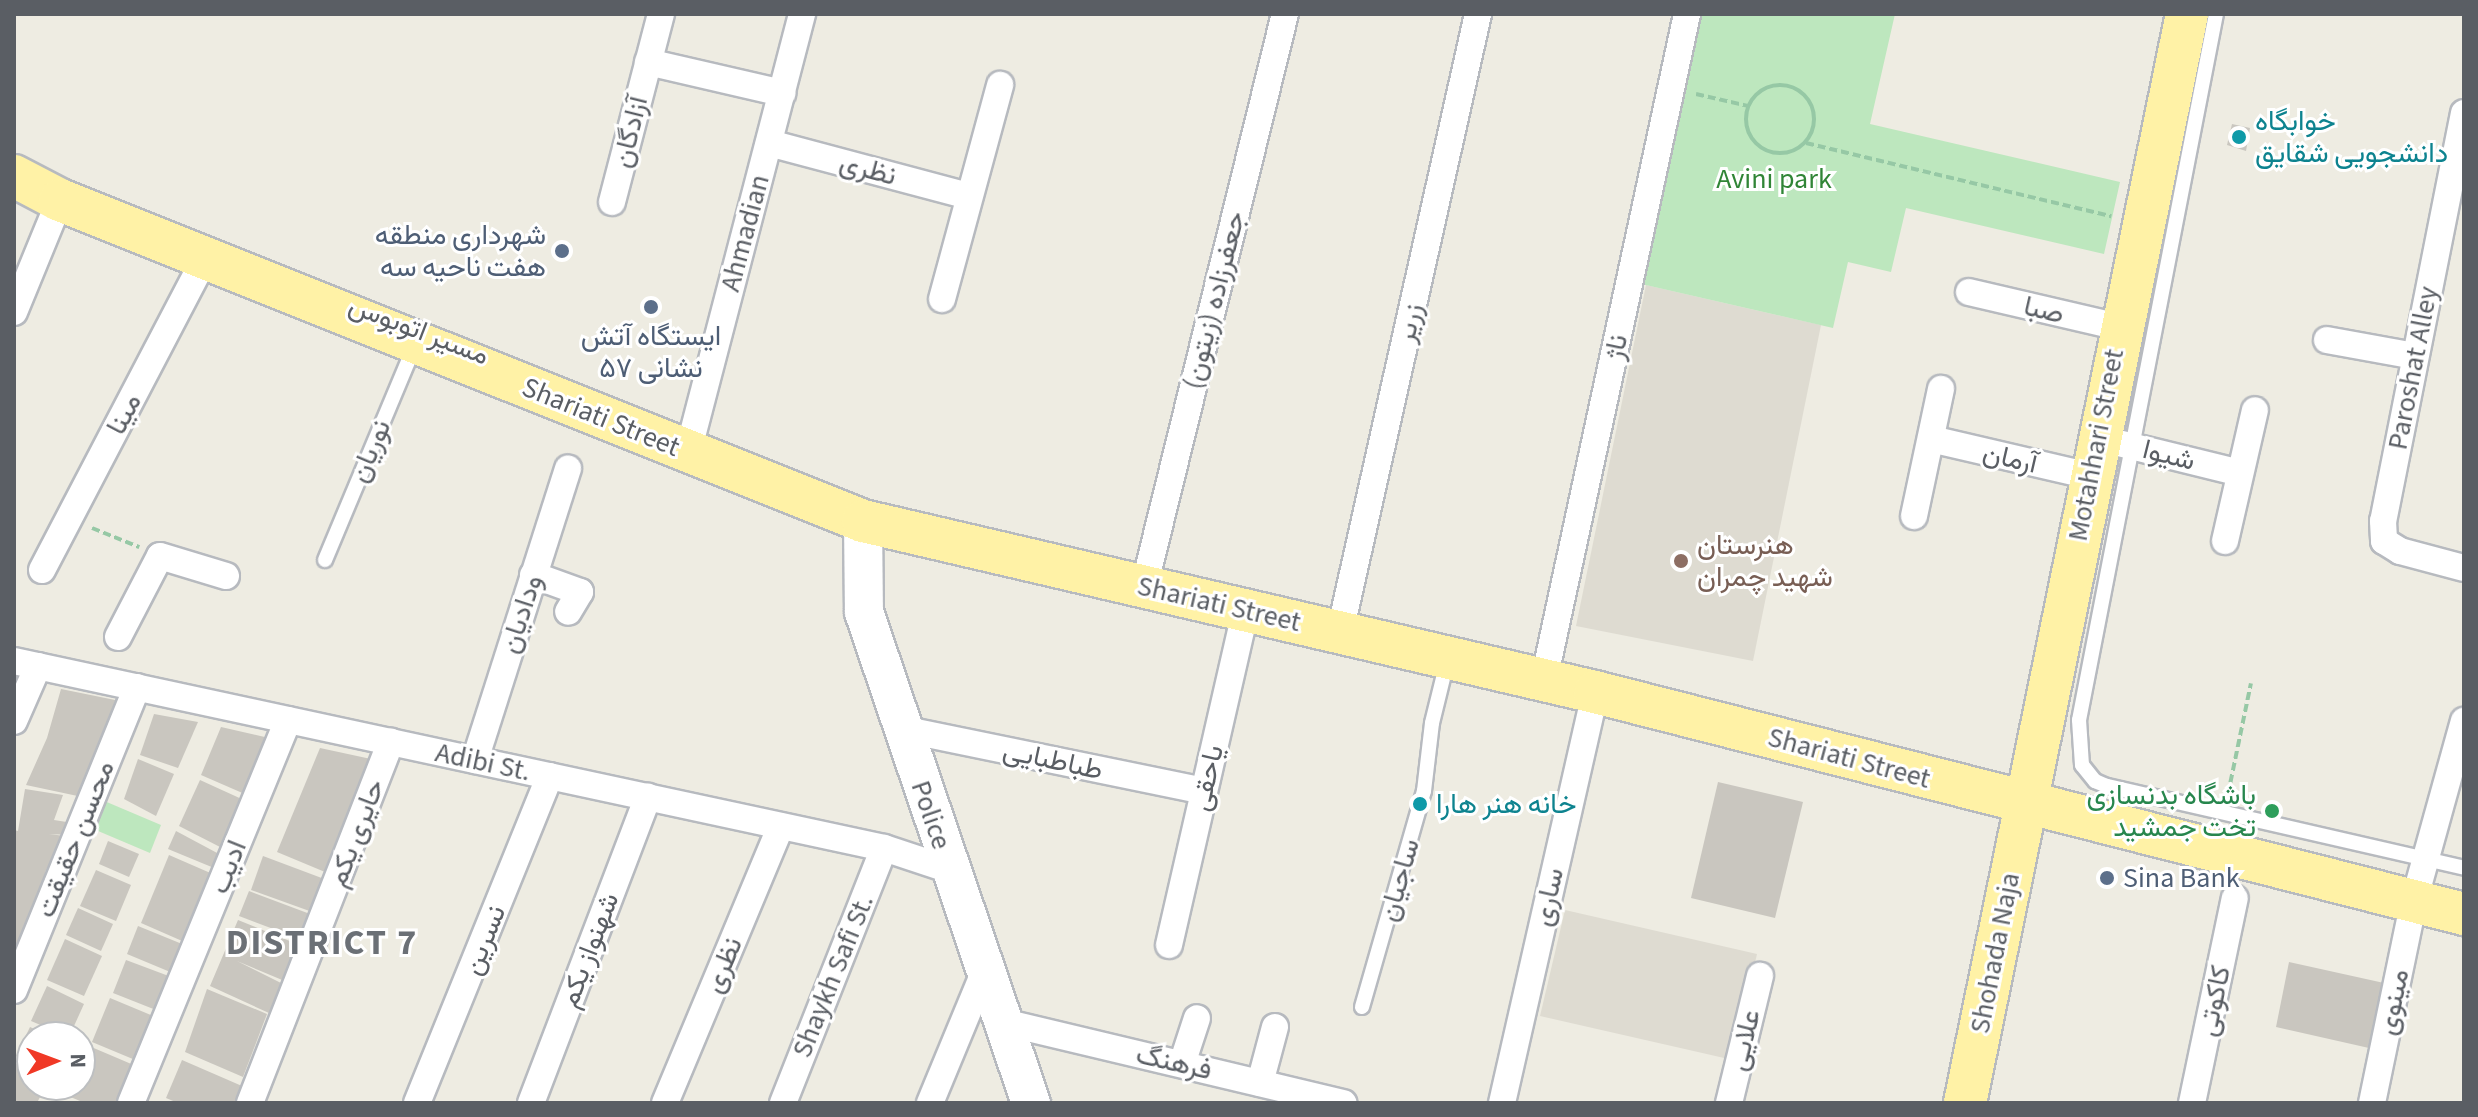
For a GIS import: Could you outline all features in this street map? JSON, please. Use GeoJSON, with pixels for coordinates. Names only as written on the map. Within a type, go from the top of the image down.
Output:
{"type":"FeatureCollection","features":[{"type":"Feature","properties":{"kind":"main road","name":"Motahhari Street"},"geometry":{"type":"LineString","coordinates":[[2168,86],[2165,66],[2175,14]]}},
{"type":"Feature","properties":{"kind":"main road","name":"Motahhari Street"},"geometry":{"type":"LineString","coordinates":[[2025,804],[2107,453],[2120,327],[2168,86],[2187,14]]}},
{"type":"Feature","properties":{"kind":"main road","name":"Shariati Street"},"geometry":{"type":"LineString","coordinates":[[14,176],[60,200],[415,343],[690,444],[863,521],[1595,692],[2464,914]]}},
{"type":"Feature","properties":{"kind":"main road","name":"Police"},"geometry":{"type":"LineString","coordinates":[[863,521],[864,612],[1031,1103]]}},
{"type":"Feature","properties":{"kind":"main road","name":"Shohada Naja"},"geometry":{"type":"LineString","coordinates":[[1965,1103],[2025,804]]}},
{"type":"Feature","properties":{"kind":"street","name":"Ahmadian"},"geometry":{"type":"LineString","coordinates":[[690,444],[802,14]]}},
{"type":"Feature","properties":{"kind":"street","name":"جعفرزاده (زیتون)"},"geometry":{"type":"LineString","coordinates":[[1144,587],[1285,14]]}},
{"type":"Feature","properties":{"kind":"street","name":"زریر"},"geometry":{"type":"LineString","coordinates":[[1340,632],[1478,14]]}},
{"type":"Feature","properties":{"kind":"street","name":"ناژ"},"geometry":{"type":"LineString","coordinates":[[1544,680],[1687,14]]}},
{"type":"Feature","properties":{"kind":"street","name":"آزادگان"},"geometry":{"type":"LineString","coordinates":[[612,202],[658,15]]}},
{"type":"Feature","properties":{"kind":"street","name":"آزادگان"},"geometry":{"type":"LineString","coordinates":[[648,62],[782,93]]}},
{"type":"Feature","properties":{"kind":"street"},"geometry":{"type":"LineString","coordinates":[[942,299],[1000,85]]}},
{"type":"Feature","properties":{"kind":"street","name":"Paroshat Alley"},"geometry":{"type":"LineString","coordinates":[[2464,113],[2383,521],[2384,541],[2400,551],[2464,568]]}},
{"type":"Feature","properties":{"kind":"street","name":"نظری"},"geometry":{"type":"LineString","coordinates":[[769,143],[968,196]]}},
{"type":"Feature","properties":{"kind":"street"},"geometry":{"type":"LineString","coordinates":[[14,312],[60,200]]}},
{"type":"Feature","properties":{"kind":"street","name":"مینا"},"geometry":{"type":"LineString","coordinates":[[42,570],[205,258]]}},
{"type":"Feature","properties":{"kind":"street","name":"صبا"},"geometry":{"type":"LineString","coordinates":[[1969,292],[2120,327]]}},
{"type":"Feature","properties":{"kind":"street"},"geometry":{"type":"LineString","coordinates":[[2327,340],[2415,356]]}},
{"type":"Feature","properties":{"kind":"street"},"geometry":{"type":"LineString","coordinates":[[1914,516],[1941,389]]}},
{"type":"Feature","properties":{"kind":"street"},"geometry":{"type":"LineString","coordinates":[[2225,541],[2255,410]]}},
{"type":"Feature","properties":{"kind":"street","name":"آرمان"},"geometry":{"type":"LineString","coordinates":[[1931,439],[2107,453]]}},
{"type":"Feature","properties":{"kind":"street","name":"شیوا"},"geometry":{"type":"LineString","coordinates":[[2107,453],[2240,473]]}},
{"type":"Feature","properties":{"kind":"street","name":"ودادیان"},"geometry":{"type":"LineString","coordinates":[[475,760],[568,468]]}},
{"type":"Feature","properties":{"kind":"street"},"geometry":{"type":"LineString","coordinates":[[118,637],[160,556],[226,576]]}},
{"type":"Feature","properties":{"kind":"street"},"geometry":{"type":"LineString","coordinates":[[533,575],[580,592],[568,612]]}},
{"type":"Feature","properties":{"kind":"street","name":"یاحقی"},"geometry":{"type":"LineString","coordinates":[[1169,945],[1246,610]]}},
{"type":"Feature","properties":{"kind":"street"},"geometry":{"type":"LineString","coordinates":[[14,721],[26,664]]}},
{"type":"Feature","properties":{"kind":"street","name":"Adibi St."},"geometry":{"type":"LineString","coordinates":[[26,664],[884,848],[950,870]]}},
{"type":"Feature","properties":{"kind":"street","name":"محسن حقیقت"},"geometry":{"type":"LineString","coordinates":[[14,990],[137,687]]}},
{"type":"Feature","properties":{"kind":"street","name":"ساری"},"geometry":{"type":"LineString","coordinates":[[1502,1103],[1595,692]]}},
{"type":"Feature","properties":{"kind":"street","name":"ادیب"},"geometry":{"type":"LineString","coordinates":[[131,1103],[288,720]]}},
{"type":"Feature","properties":{"kind":"street","name":"مینوی"},"geometry":{"type":"LineString","coordinates":[[2372,1103],[2414,901],[2464,721]]}},
{"type":"Feature","properties":{"kind":"street","name":"طباطبایی"},"geometry":{"type":"LineString","coordinates":[[902,729],[1204,791]]}},
{"type":"Feature","properties":{"kind":"street","name":"حایری یکم"},"geometry":{"type":"LineString","coordinates":[[250,1103],[391,742]]}},
{"type":"Feature","properties":{"kind":"street","name":"نسرین"},"geometry":{"type":"LineString","coordinates":[[417,1103],[550,776]]}},
{"type":"Feature","properties":{"kind":"street","name":"شهنواز یکم"},"geometry":{"type":"LineString","coordinates":[[531,1103],[648,797]]}},
{"type":"Feature","properties":{"kind":"street","name":"نظری"},"geometry":{"type":"LineString","coordinates":[[665,1103],[781,826]]}},
{"type":"Feature","properties":{"kind":"street","name":"Shaykh Safi St."},"geometry":{"type":"LineString","coordinates":[[783,1103],[884,848]]}},
{"type":"Feature","properties":{"kind":"street","name":"کاکوتی"},"geometry":{"type":"LineString","coordinates":[[2192,1103],[2235,898]]}},
{"type":"Feature","properties":{"kind":"street"},"geometry":{"type":"LineString","coordinates":[[930,1103],[985,970]]}},
{"type":"Feature","properties":{"kind":"street","name":"علایی"},"geometry":{"type":"LineString","coordinates":[[1729,1103],[1760,976]]}},
{"type":"Feature","properties":{"kind":"street"},"geometry":{"type":"LineString","coordinates":[[1182,1064],[1197,1018]]}},
{"type":"Feature","properties":{"kind":"street","name":"فرهنگ"},"geometry":{"type":"LineString","coordinates":[[1003,1022],[1329,1101]]}},
{"type":"Feature","properties":{"kind":"street"},"geometry":{"type":"LineString","coordinates":[[1260,1083],[1275,1027]]}},
{"type":"Feature","properties":{"kind":"lane"},"geometry":{"type":"LineString","coordinates":[[2216,14],[2107,453],[2079,720],[2082,765],[2095,781],[2107,786],[2464,868]]}},
{"type":"Feature","properties":{"kind":"lane","name":"مسیر اتوبوس"},"geometry":{"type":"LineString","coordinates":[[14,164],[67,191],[690,444]]}},
{"type":"Feature","properties":{"kind":"lane","name":"نوریان"},"geometry":{"type":"LineString","coordinates":[[325,560],[415,343]]}},
{"type":"Feature","properties":{"kind":"lane","name":"ساجیان"},"geometry":{"type":"LineString","coordinates":[[1362,1007],[1424,791],[1432,723],[1448,657]]}},
{"type":"Feature","properties":{"kind":"path"},"geometry":{"type":"LineString","coordinates":[[1806,143],[1815,118],[1812,105],[1793,87],[1767,87],[1748,106],[1749,133],[1768,152],[1782,154],[1806,143],[2141,223]]}},
{"type":"Feature","properties":{"kind":"path"},"geometry":{"type":"LineString","coordinates":[[1671,88],[1748,106]]}},
{"type":"Feature","properties":{"kind":"path"},"geometry":{"type":"LineString","coordinates":[[69,518],[160,556]]}},
{"type":"Feature","properties":{"kind":"path"},"geometry":{"type":"LineString","coordinates":[[2224,814],[2251,683]]}},
{"type":"Feature","properties":{"kind":"shaded area"},"geometry":{"type":"Polygon","coordinates":[[[1646,285],[1821,325],[1753,661],[1576,626],[1646,285]]]}},
{"type":"Feature","properties":{"kind":"shaded area"},"geometry":{"type":"Polygon","coordinates":[[[1565,910],[1757,954],[1733,1060],[1540,1016],[1565,910]]]}},
{"type":"Feature","properties":{"kind":"green space","name":"Avini park"},"geometry":{"type":"Polygon","coordinates":[[[1698,14],[1895,14],[1870,124],[2120,182],[2104,254],[1906,208],[1891,272],[1848,262],[1833,328],[1637,283],[1698,14]]]}},
{"type":"Feature","properties":{"kind":"green space"},"geometry":{"type":"Polygon","coordinates":[[[102,800],[161,825],[150,853],[91,828],[102,800]]]}},
{"type":"Feature","properties":{"kind":"building","name":"خوابگاه دانشجویی شقایق"},"geometry":{"type":"Polygon","coordinates":[[[2232,124],[2250,128],[2246,151],[2227,145],[2232,124]]]}},
{"type":"Feature","properties":{"kind":"building"},"geometry":{"type":"Polygon","coordinates":[[[61,689],[120,701],[87,798],[26,785],[47,738],[61,689]]]}},
{"type":"Feature","properties":{"kind":"building"},"geometry":{"type":"Polygon","coordinates":[[[154,714],[198,722],[178,768],[140,755],[154,714]]]}},
{"type":"Feature","properties":{"kind":"building"},"geometry":{"type":"Polygon","coordinates":[[[221,727],[269,738],[247,795],[201,775],[221,727]]]}},
{"type":"Feature","properties":{"kind":"building"},"geometry":{"type":"Polygon","coordinates":[[[320,748],[371,759],[337,877],[277,852],[320,748]]]}},
{"type":"Feature","properties":{"kind":"building"},"geometry":{"type":"Polygon","coordinates":[[[138,759],[174,774],[156,816],[124,799],[138,759]]]}},
{"type":"Feature","properties":{"kind":"building"},"geometry":{"type":"Polygon","coordinates":[[[200,780],[246,801],[222,848],[179,826],[200,780]]]}},
{"type":"Feature","properties":{"kind":"building"},"geometry":{"type":"Polygon","coordinates":[[[1718,782],[1803,802],[1775,918],[1691,898],[1718,782]]]}},
{"type":"Feature","properties":{"kind":"building"},"geometry":{"type":"Polygon","coordinates":[[[25,789],[63,795],[54,820],[73,823],[69,835],[49,834],[65,836],[46,870],[32,928],[15,957],[14,830],[18,831],[25,789]]]}},
{"type":"Feature","properties":{"kind":"building"},"geometry":{"type":"Polygon","coordinates":[[[176,831],[219,854],[214,868],[168,849],[176,831]]]}},
{"type":"Feature","properties":{"kind":"building"},"geometry":{"type":"Polygon","coordinates":[[[108,841],[139,854],[129,877],[99,864],[108,841]]]}},
{"type":"Feature","properties":{"kind":"building"},"geometry":{"type":"Polygon","coordinates":[[[169,855],[215,875],[189,944],[141,923],[169,855]]]}},
{"type":"Feature","properties":{"kind":"building"},"geometry":{"type":"Polygon","coordinates":[[[263,856],[327,880],[315,913],[251,890],[263,856]]]}},
{"type":"Feature","properties":{"kind":"building"},"geometry":{"type":"Polygon","coordinates":[[[96,870],[131,885],[116,921],[80,906],[96,870]]]}},
{"type":"Feature","properties":{"kind":"building"},"geometry":{"type":"Polygon","coordinates":[[[249,891],[310,914],[300,939],[239,916],[249,891]]]}},
{"type":"Feature","properties":{"kind":"building"},"geometry":{"type":"Polygon","coordinates":[[[78,908],[113,924],[101,951],[66,935],[78,908]]]}},
{"type":"Feature","properties":{"kind":"building"},"geometry":{"type":"Polygon","coordinates":[[[238,920],[302,946],[287,982],[237,961],[283,984],[269,1013],[210,986],[238,920]]]}},
{"type":"Feature","properties":{"kind":"building"},"geometry":{"type":"Polygon","coordinates":[[[138,926],[187,946],[175,974],[127,954],[138,926]]]}},
{"type":"Feature","properties":{"kind":"building"},"geometry":{"type":"Polygon","coordinates":[[[65,939],[102,956],[84,996],[47,980],[65,939]]]}},
{"type":"Feature","properties":{"kind":"building"},"geometry":{"type":"Polygon","coordinates":[[[126,960],[174,978],[161,1012],[113,993],[126,960]]]}},
{"type":"Feature","properties":{"kind":"building"},"geometry":{"type":"Polygon","coordinates":[[[2289,962],[2384,983],[2369,1048],[2276,1027],[2289,962]]]}},
{"type":"Feature","properties":{"kind":"building"},"geometry":{"type":"Polygon","coordinates":[[[47,986],[84,1004],[76,1021],[31,1021],[47,986]]]}},
{"type":"Feature","properties":{"kind":"building"},"geometry":{"type":"Polygon","coordinates":[[[207,989],[267,1014],[243,1077],[185,1052],[207,989]]]}},
{"type":"Feature","properties":{"kind":"building"},"geometry":{"type":"Polygon","coordinates":[[[110,998],[158,1018],[140,1062],[96,1044],[96,1032],[110,998]]]}},
{"type":"Feature","properties":{"kind":"building"},"geometry":{"type":"Polygon","coordinates":[[[96,1049],[136,1066],[120,1103],[80,1101],[96,1101],[96,1049]]]}},
{"type":"Feature","properties":{"kind":"building"},"geometry":{"type":"Polygon","coordinates":[[[182,1060],[242,1086],[235,1103],[178,1103],[166,1098],[182,1060]]]}},
{"type":"Feature","properties":{"kind":"building"},"geometry":{"type":"Polygon","coordinates":[[[15,1063],[16,1101],[38,1101],[14,1103],[15,1063]]]}},
{"type":"Feature","properties":{"kind":"place","name":"خوابگاه دانشجویی شقایق"},"geometry":{"type":"Point","coordinates":[2239,137]}},
{"type":"Feature","properties":{"kind":"place","name":"شهرداری منطقه هفت ناحیه سه"},"geometry":{"type":"Point","coordinates":[562,251]}},
{"type":"Feature","properties":{"kind":"place","name":"ایستگاه آتش نشانی ۵۷"},"geometry":{"type":"Point","coordinates":[651,307]}},
{"type":"Feature","properties":{"kind":"place","name":"هنرستان شهید چمران"},"geometry":{"type":"Point","coordinates":[1681,561]}},
{"type":"Feature","properties":{"kind":"place","name":"خانه هنر هارا"},"geometry":{"type":"Point","coordinates":[1420,804]}},
{"type":"Feature","properties":{"kind":"place","name":"باشگاه بدنسازى تخت جمشيد"},"geometry":{"type":"Point","coordinates":[2272,811]}},
{"type":"Feature","properties":{"kind":"place","name":"Sina Bank"},"geometry":{"type":"Point","coordinates":[2107,878]}},
{"type":"Feature","properties":{"kind":"district","name":"DISTRICT 7"},"geometry":{"type":"Point","coordinates":[322,943]}}]}
